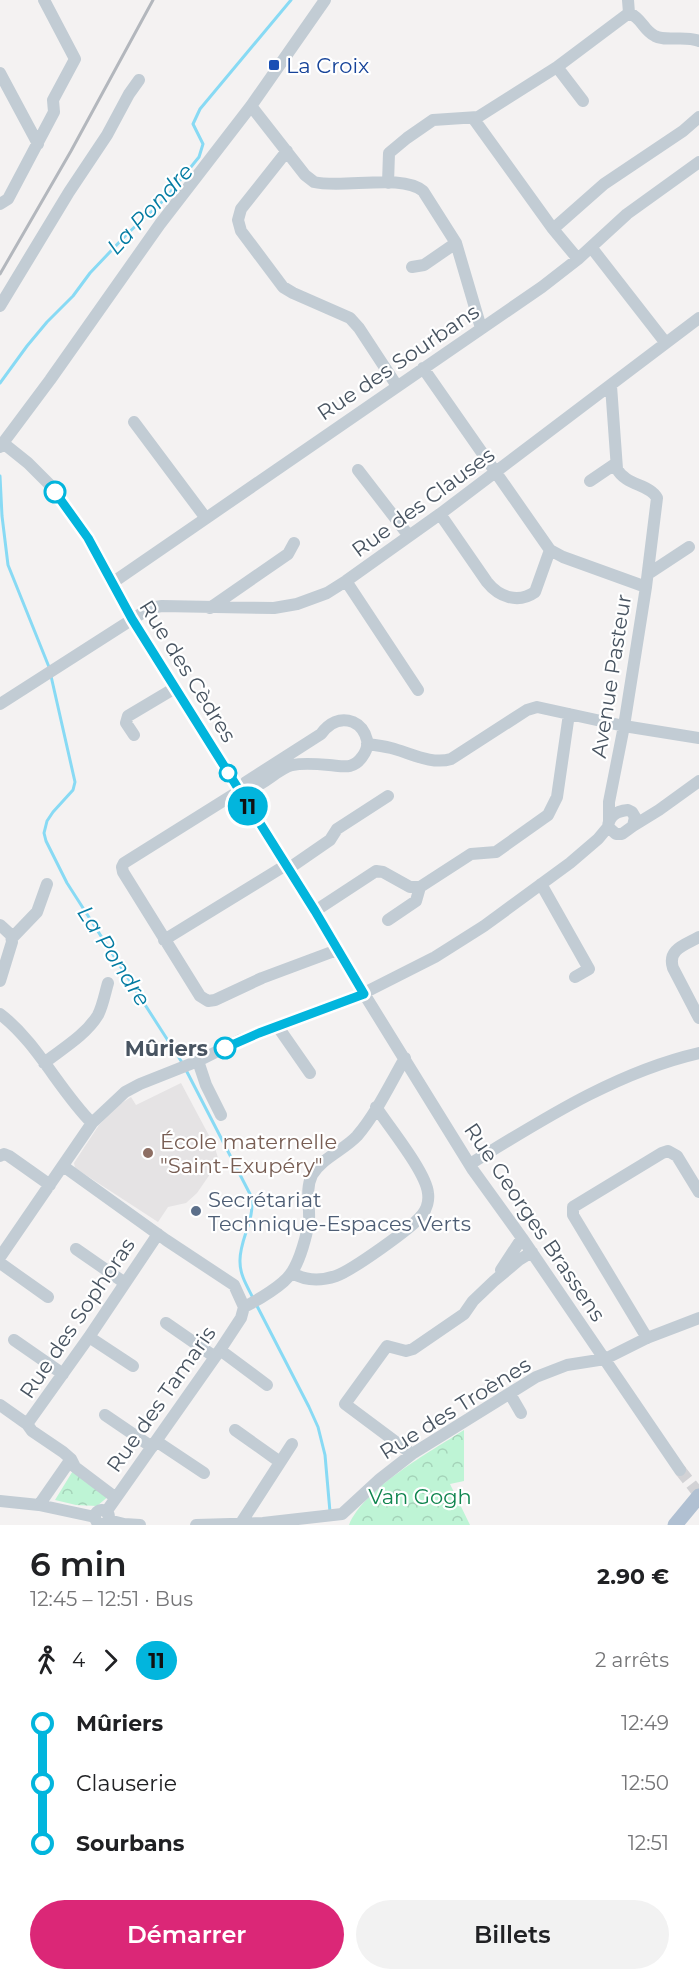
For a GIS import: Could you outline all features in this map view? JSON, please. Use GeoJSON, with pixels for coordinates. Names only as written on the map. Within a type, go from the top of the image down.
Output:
{"type":"FeatureCollection","features":[{"type":"Feature","properties":{"kind":"main road"},"geometry":{"type":"LineString","coordinates":[[675,1525],[699,1496]]}},
{"type":"Feature","properties":{"kind":"street"},"geometry":{"type":"LineString","coordinates":[[0,204],[8,199],[38,144],[54,112],[53,100],[75,59],[44,0]]}},
{"type":"Feature","properties":{"kind":"street"},"geometry":{"type":"LineString","coordinates":[[2,445],[51,380],[197,173],[251,106],[325,0]]}},
{"type":"Feature","properties":{"kind":"street"},"geometry":{"type":"LineString","coordinates":[[628,0],[629,13]]}},
{"type":"Feature","properties":{"kind":"street"},"geometry":{"type":"LineString","coordinates":[[629,13],[640,19],[657,37],[699,41]]}},
{"type":"Feature","properties":{"kind":"street"},"geometry":{"type":"LineString","coordinates":[[388,183],[389,153],[407,138],[433,120],[473,118],[510,98],[557,67],[629,13]]}},
{"type":"Feature","properties":{"kind":"street"},"geometry":{"type":"LineString","coordinates":[[557,67],[582,101]]}},
{"type":"Feature","properties":{"kind":"street"},"geometry":{"type":"LineString","coordinates":[[0,74],[38,144]]}},
{"type":"Feature","properties":{"kind":"street"},"geometry":{"type":"LineString","coordinates":[[0,306],[139,80]]}},
{"type":"Feature","properties":{"kind":"street"},"geometry":{"type":"LineString","coordinates":[[251,106],[305,175],[314,182],[411,184],[423,191],[456,243],[482,328]]}},
{"type":"Feature","properties":{"kind":"street"},"geometry":{"type":"LineString","coordinates":[[554,229],[604,184],[683,131],[699,117]]}},
{"type":"Feature","properties":{"kind":"street"},"geometry":{"type":"LineString","coordinates":[[473,118],[578,259]]}},
{"type":"Feature","properties":{"kind":"street"},"geometry":{"type":"LineString","coordinates":[[287,152],[241,209],[238,220],[241,231],[283,287],[344,314],[355,322],[397,386]]}},
{"type":"Feature","properties":{"kind":"street","name":"Rue des Sourbans"},"geometry":{"type":"LineString","coordinates":[[112,583],[542,287],[578,259],[627,214],[699,162]]}},
{"type":"Feature","properties":{"kind":"street"},"geometry":{"type":"LineString","coordinates":[[412,267],[423,265],[456,243]]}},
{"type":"Feature","properties":{"kind":"street"},"geometry":{"type":"LineString","coordinates":[[591,247],[665,342]]}},
{"type":"Feature","properties":{"kind":"street","name":"Rue des Clauses"},"geometry":{"type":"LineString","coordinates":[[0,704],[154,607],[261,609],[287,607],[320,596],[346,581],[496,473],[699,318]]}},
{"type":"Feature","properties":{"kind":"street"},"geometry":{"type":"LineString","coordinates":[[423,368],[550,550],[535,592],[511,598],[494,591],[440,514]]}},
{"type":"Feature","properties":{"kind":"street"},"geometry":{"type":"LineString","coordinates":[[611,386],[616,469],[623,478],[657,496],[647,581]]}},
{"type":"Feature","properties":{"kind":"street"},"geometry":{"type":"LineString","coordinates":[[134,422],[206,517]]}},
{"type":"Feature","properties":{"kind":"street","name":"Rue des Cèdres"},"geometry":{"type":"LineString","coordinates":[[2,445],[45,480],[88,538],[132,619],[315,911],[364,994]]}},
{"type":"Feature","properties":{"kind":"street"},"geometry":{"type":"LineString","coordinates":[[590,482],[615,464]]}},
{"type":"Feature","properties":{"kind":"street"},"geometry":{"type":"LineString","coordinates":[[358,470],[409,536]]}},
{"type":"Feature","properties":{"kind":"street"},"geometry":{"type":"LineString","coordinates":[[210,608],[288,554],[294,543]]}},
{"type":"Feature","properties":{"kind":"street"},"geometry":{"type":"LineString","coordinates":[[647,581],[689,547]]}},
{"type":"Feature","properties":{"kind":"street","name":"Avenue Pasteur"},"geometry":{"type":"LineString","coordinates":[[550,550],[563,557],[647,581],[608,812],[609,824]]}},
{"type":"Feature","properties":{"kind":"street"},"geometry":{"type":"LineString","coordinates":[[346,581],[418,690]]}},
{"type":"Feature","properties":{"kind":"street"},"geometry":{"type":"LineString","coordinates":[[134,735],[126,723],[128,716],[175,688]]}},
{"type":"Feature","properties":{"kind":"street"},"geometry":{"type":"LineString","coordinates":[[367,744],[386,746],[433,760],[446,761],[532,707],[543,707],[624,726],[699,738]]}},
{"type":"Feature","properties":{"kind":"street"},"geometry":{"type":"LineString","coordinates":[[315,911],[376,871],[383,872],[410,887],[420,887],[471,854],[496,852],[548,815],[557,797],[568,714]]}},
{"type":"Feature","properties":{"kind":"street"},"geometry":{"type":"LineString","coordinates":[[239,791],[252,789],[294,765],[351,767],[365,754],[367,744],[363,730],[352,722],[331,723],[321,734],[246,782],[239,791],[123,865],[123,872],[164,940],[200,996],[208,1001],[337,950]]}},
{"type":"Feature","properties":{"kind":"street","name":"Avenue Pasteur"},"geometry":{"type":"LineString","coordinates":[[616,771],[618,795],[630,811]]}},
{"type":"Feature","properties":{"kind":"street"},"geometry":{"type":"LineString","coordinates":[[0,1257],[92,1123],[125,1092],[240,1040],[364,994],[447,951],[570,863],[598,839],[617,812],[651,808],[699,781]]}},
{"type":"Feature","properties":{"kind":"street"},"geometry":{"type":"LineString","coordinates":[[570,863],[622,834],[699,781]]}},
{"type":"Feature","properties":{"kind":"street"},"geometry":{"type":"LineString","coordinates":[[164,940],[330,840],[337,829],[388,796]]}},
{"type":"Feature","properties":{"kind":"street"},"geometry":{"type":"LineString","coordinates":[[630,811],[635,816],[633,826]]}},
{"type":"Feature","properties":{"kind":"street"},"geometry":{"type":"LineString","coordinates":[[609,824],[616,834],[622,834]]}},
{"type":"Feature","properties":{"kind":"street"},"geometry":{"type":"LineString","coordinates":[[12,938],[37,912],[47,884]]}},
{"type":"Feature","properties":{"kind":"street"},"geometry":{"type":"LineString","coordinates":[[541,884],[589,969],[575,977]]}},
{"type":"Feature","properties":{"kind":"street"},"geometry":{"type":"LineString","coordinates":[[388,920],[416,901],[420,887]]}},
{"type":"Feature","properties":{"kind":"street"},"geometry":{"type":"LineString","coordinates":[[0,925],[12,938],[12,946],[0,981]]}},
{"type":"Feature","properties":{"kind":"street"},"geometry":{"type":"LineString","coordinates":[[699,937],[677,950],[671,956],[671,960],[699,1018]]}},
{"type":"Feature","properties":{"kind":"street"},"geometry":{"type":"LineString","coordinates":[[44,1063],[81,1034],[96,1018],[108,983]]}},
{"type":"Feature","properties":{"kind":"street","name":"Rue Georges Brassens"},"geometry":{"type":"LineString","coordinates":[[364,994],[470,1164],[680,1470]]}},
{"type":"Feature","properties":{"kind":"street"},"geometry":{"type":"LineString","coordinates":[[0,1014],[18,1030],[92,1123]]}},
{"type":"Feature","properties":{"kind":"street"},"geometry":{"type":"LineString","coordinates":[[278,1027],[310,1073]]}},
{"type":"Feature","properties":{"kind":"street"},"geometry":{"type":"LineString","coordinates":[[470,1164],[551,1115],[609,1084],[660,1063],[699,1053]]}},
{"type":"Feature","properties":{"kind":"street"},"geometry":{"type":"LineString","coordinates":[[63,1166],[234,1285],[244,1307],[263,1298],[292,1273],[307,1230],[309,1186],[312,1176],[319,1166],[355,1137],[405,1058]]}},
{"type":"Feature","properties":{"kind":"street"},"geometry":{"type":"LineString","coordinates":[[196,1061],[221,1115]]}},
{"type":"Feature","properties":{"kind":"street"},"geometry":{"type":"LineString","coordinates":[[292,1273],[312,1280],[338,1275],[398,1235],[425,1211],[429,1194],[426,1185],[411,1158],[376,1107]]}},
{"type":"Feature","properties":{"kind":"street"},"geometry":{"type":"LineString","coordinates":[[647,1338],[573,1215],[573,1207],[668,1151],[677,1156],[699,1192]]}},
{"type":"Feature","properties":{"kind":"street"},"geometry":{"type":"LineString","coordinates":[[0,1156],[4,1154],[9,1156],[50,1185]]}},
{"type":"Feature","properties":{"kind":"street","name":"Rue des Sophoras"},"geometry":{"type":"LineString","coordinates":[[27,1424],[158,1234]]}},
{"type":"Feature","properties":{"kind":"street"},"geometry":{"type":"LineString","coordinates":[[498,1278],[522,1238]]}},
{"type":"Feature","properties":{"kind":"street"},"geometry":{"type":"LineString","coordinates":[[76,1249],[124,1283]]}},
{"type":"Feature","properties":{"kind":"street"},"geometry":{"type":"LineString","coordinates":[[412,1454],[345,1404],[387,1346],[401,1351],[413,1349],[464,1314],[473,1300],[532,1252]]}},
{"type":"Feature","properties":{"kind":"street"},"geometry":{"type":"LineString","coordinates":[[0,1263],[48,1297]]}},
{"type":"Feature","properties":{"kind":"street","name":"Rue des Tamaris"},"geometry":{"type":"LineString","coordinates":[[105,1519],[116,1498],[241,1318],[244,1307]]}},
{"type":"Feature","properties":{"kind":"street","name":"Rue des Troènes"},"geometry":{"type":"LineString","coordinates":[[196,1525],[286,1521],[342,1514],[380,1479],[412,1454],[543,1373],[567,1365],[604,1359],[647,1338],[699,1318]]}},
{"type":"Feature","properties":{"kind":"street"},"geometry":{"type":"LineString","coordinates":[[166,1323],[267,1385]]}},
{"type":"Feature","properties":{"kind":"street"},"geometry":{"type":"LineString","coordinates":[[89,1336],[133,1366]]}},
{"type":"Feature","properties":{"kind":"street"},"geometry":{"type":"LineString","coordinates":[[14,1340],[63,1374]]}},
{"type":"Feature","properties":{"kind":"street"},"geometry":{"type":"LineString","coordinates":[[510,1394],[521,1413]]}},
{"type":"Feature","properties":{"kind":"street"},"geometry":{"type":"LineString","coordinates":[[0,1405],[72,1459],[75,1467],[116,1498]]}},
{"type":"Feature","properties":{"kind":"street"},"geometry":{"type":"LineString","coordinates":[[105,1415],[204,1473]]}},
{"type":"Feature","properties":{"kind":"street"},"geometry":{"type":"LineString","coordinates":[[235,1430],[280,1462]]}},
{"type":"Feature","properties":{"kind":"street"},"geometry":{"type":"LineString","coordinates":[[241,1523],[292,1444]]}},
{"type":"Feature","properties":{"kind":"street"},"geometry":{"type":"LineString","coordinates":[[39,1506],[72,1459]]}},
{"type":"Feature","properties":{"kind":"street"},"geometry":{"type":"LineString","coordinates":[[0,1501],[140,1525]]}},
{"type":"Feature","properties":{"kind":"shaded area","name":"École maternelle \"Saint-Exupéry\""},"geometry":{"type":"Polygon","coordinates":[[[181,1083],[214,1145],[219,1161],[197,1193],[186,1203],[168,1207],[158,1222],[75,1168],[74,1163],[99,1125],[117,1106],[131,1097],[136,1105],[181,1083]]]}},
{"type":"Feature","properties":{"kind":"green space","name":"Van Gogh"},"geometry":{"type":"Polygon","coordinates":[[[464,1430],[464,1481],[450,1484],[470,1525],[349,1525],[357,1511],[383,1484],[464,1430]]]}},
{"type":"Feature","properties":{"kind":"green space"},"geometry":{"type":"Polygon","coordinates":[[[74,1469],[110,1495],[97,1506],[76,1505],[55,1500],[74,1469]]]}},
{"type":"Feature","properties":{"kind":"waterway","name":"La Pondre"},"geometry":{"type":"LineString","coordinates":[[0,383],[27,346],[73,296],[90,273],[164,200],[199,157],[203,144],[193,124],[200,109],[291,0]]}},
{"type":"Feature","properties":{"kind":"waterway","name":"La Pondre"},"geometry":{"type":"LineString","coordinates":[[0,476],[8,565],[49,667]]}},
{"type":"Feature","properties":{"kind":"waterway","name":"La Pondre"},"geometry":{"type":"LineString","coordinates":[[51,676],[75,782],[73,790],[47,821],[44,833],[46,841],[67,883],[183,1064]]}},
{"type":"Feature","properties":{"kind":"waterway","name":"La Pondre"},"geometry":{"type":"LineString","coordinates":[[186,1070],[251,1196],[251,1213],[240,1254],[240,1267],[253,1298]]}},
{"type":"Feature","properties":{"kind":"waterway","name":"La Pondre"},"geometry":{"type":"LineString","coordinates":[[256,1304],[318,1427],[325,1455],[330,1512]]}},
{"type":"Feature","properties":{"kind":"tunnel"},"geometry":{"type":"LineString","coordinates":[[680,1470],[699,1494]]}},
{"type":"Feature","properties":{"kind":"railway"},"geometry":{"type":"LineString","coordinates":[[0,274],[71,151],[153,0]]}},
{"type":"Feature","properties":{"kind":"bus line","name":"11"},"geometry":{"type":"LineString","coordinates":[[55,492],[88,538],[132,619],[315,911],[364,994],[240,1040],[225,1048]]}},
{"type":"Feature","properties":{"kind":"place","name":"La Croix"},"geometry":{"type":"Point","coordinates":[274,65]}},
{"type":"Feature","properties":{"kind":"place","name":"Mûriers"},"geometry":{"type":"Point","coordinates":[225,1048]}},
{"type":"Feature","properties":{"kind":"place","name":"École maternelle \"Saint-Exupéry\""},"geometry":{"type":"Point","coordinates":[148,1153]}},
{"type":"Feature","properties":{"kind":"place","name":"Secrétariat Technique-Espaces Verts"},"geometry":{"type":"Point","coordinates":[196,1211]}}]}
